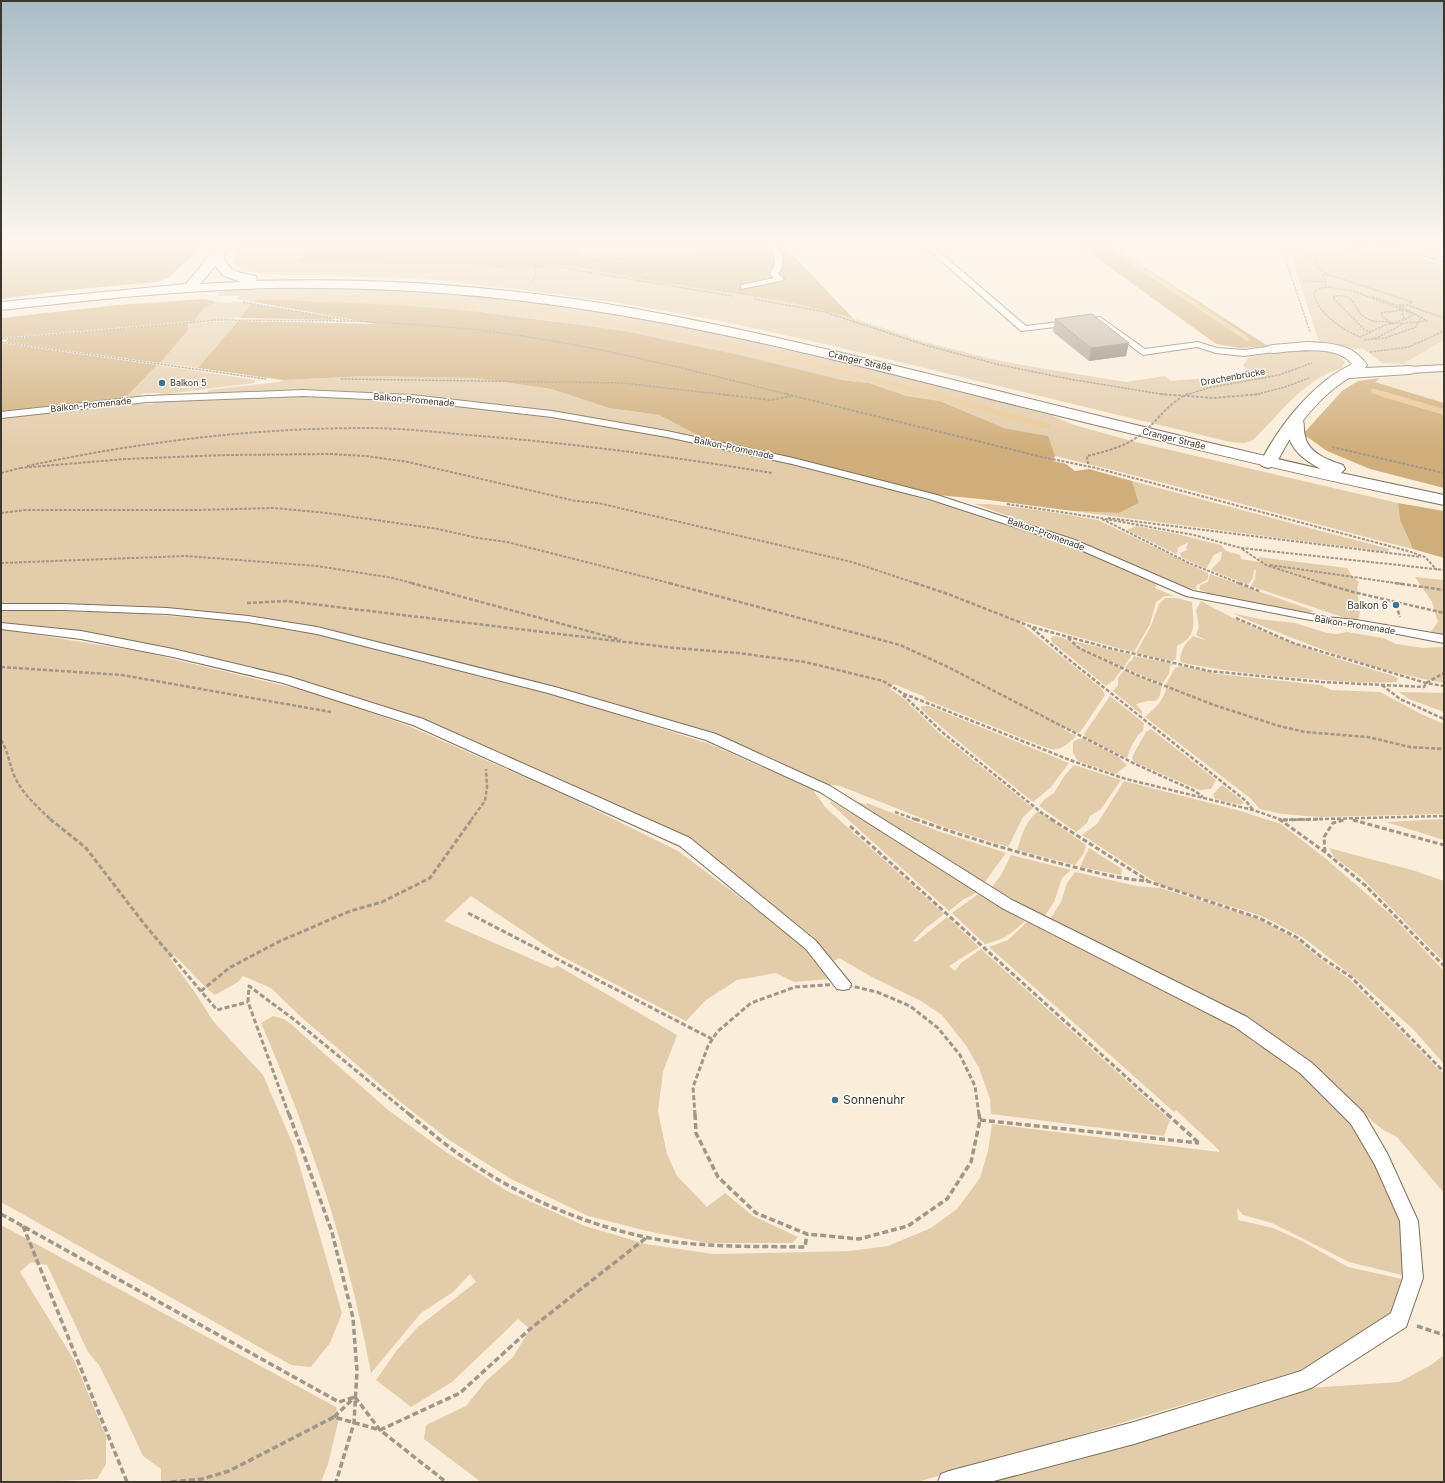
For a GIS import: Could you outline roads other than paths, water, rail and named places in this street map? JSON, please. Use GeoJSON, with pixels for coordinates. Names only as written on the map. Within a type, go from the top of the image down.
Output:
{"type":"FeatureCollection","features":[{"type":"Feature","properties":{"kind":"main road","name":"Cranger Straße"},"geometry":{"type":"LineString","coordinates":[[630,312],[708,327],[789,345],[1268,463],[1444,500]]}},
{"type":"Feature","properties":{"kind":"main road"},"geometry":{"type":"LineString","coordinates":[[1268,463],[1278,444],[1296,420],[1328,386],[1360,365],[1358,359],[1332,348],[1314,346],[1273,349]]}},
{"type":"Feature","properties":{"kind":"main road"},"geometry":{"type":"LineString","coordinates":[[1346,374],[1409,370]]}},
{"type":"Feature","properties":{"kind":"main road","name":"Cranger Straße"},"geometry":{"type":"LineString","coordinates":[[1296,420],[1294,432],[1298,443],[1308,454],[1319,462],[1411,494]]}},
{"type":"Feature","properties":{"kind":"lane"},"geometry":{"type":"LineString","coordinates":[[1004,312],[1024,329],[1100,319],[1143,352],[1198,344],[1216,350],[1244,353],[1273,349]]}},
{"type":"Feature","properties":{"kind":"lane"},"geometry":{"type":"LineString","coordinates":[[1409,370],[1444,368]]}},
{"type":"Feature","properties":{"kind":"lane","name":"Balkon-Promenade"},"geometry":{"type":"LineString","coordinates":[[1,415],[147,399],[303,393],[412,398],[552,414],[667,434],[786,459],[933,496],[1071,542],[1190,594],[1326,620],[1356,623],[1444,639]]}},
{"type":"Feature","properties":{"kind":"lane"},"geometry":{"type":"LineString","coordinates":[[1,607],[63,607],[167,611],[248,619],[317,631],[551,690],[711,737],[825,789],[1007,904],[1240,1022],[1306,1068],[1357,1118],[1381,1158],[1409,1221],[1412,1278],[1399,1320],[1306,1380],[1134,1433],[949,1482]]}},
{"type":"Feature","properties":{"kind":"lane"},"geometry":{"type":"LineString","coordinates":[[1,626],[80,635],[166,651],[286,680],[418,722],[685,842],[811,945],[843,984]]}},
{"type":"Feature","properties":{"kind":"waterway"},"geometry":{"type":"LineString","coordinates":[[542,312],[663,333],[772,355],[933,395]]}},
{"type":"Feature","properties":{"kind":"waterway"},"geometry":{"type":"LineString","coordinates":[[1207,312],[1247,339]]}},
{"type":"Feature","properties":{"kind":"waterway"},"geometry":{"type":"LineString","coordinates":[[1373,391],[1386,395]]}},
{"type":"Feature","properties":{"kind":"waterway"},"geometry":{"type":"LineString","coordinates":[[930,394],[1047,426]]}},
{"type":"Feature","properties":{"kind":"waterway"},"geometry":{"type":"LineString","coordinates":[[1383,394],[1444,412]]}},
{"type":"Feature","properties":{"kind":"place","name":"Balkon 5"},"geometry":{"type":"Point","coordinates":[162,383]}},
{"type":"Feature","properties":{"kind":"place","name":"Balkon 6"},"geometry":{"type":"Point","coordinates":[1396,605]}},
{"type":"Feature","properties":{"kind":"place","name":"Sonnenuhr"},"geometry":{"type":"Point","coordinates":[835,1100]}}]}
